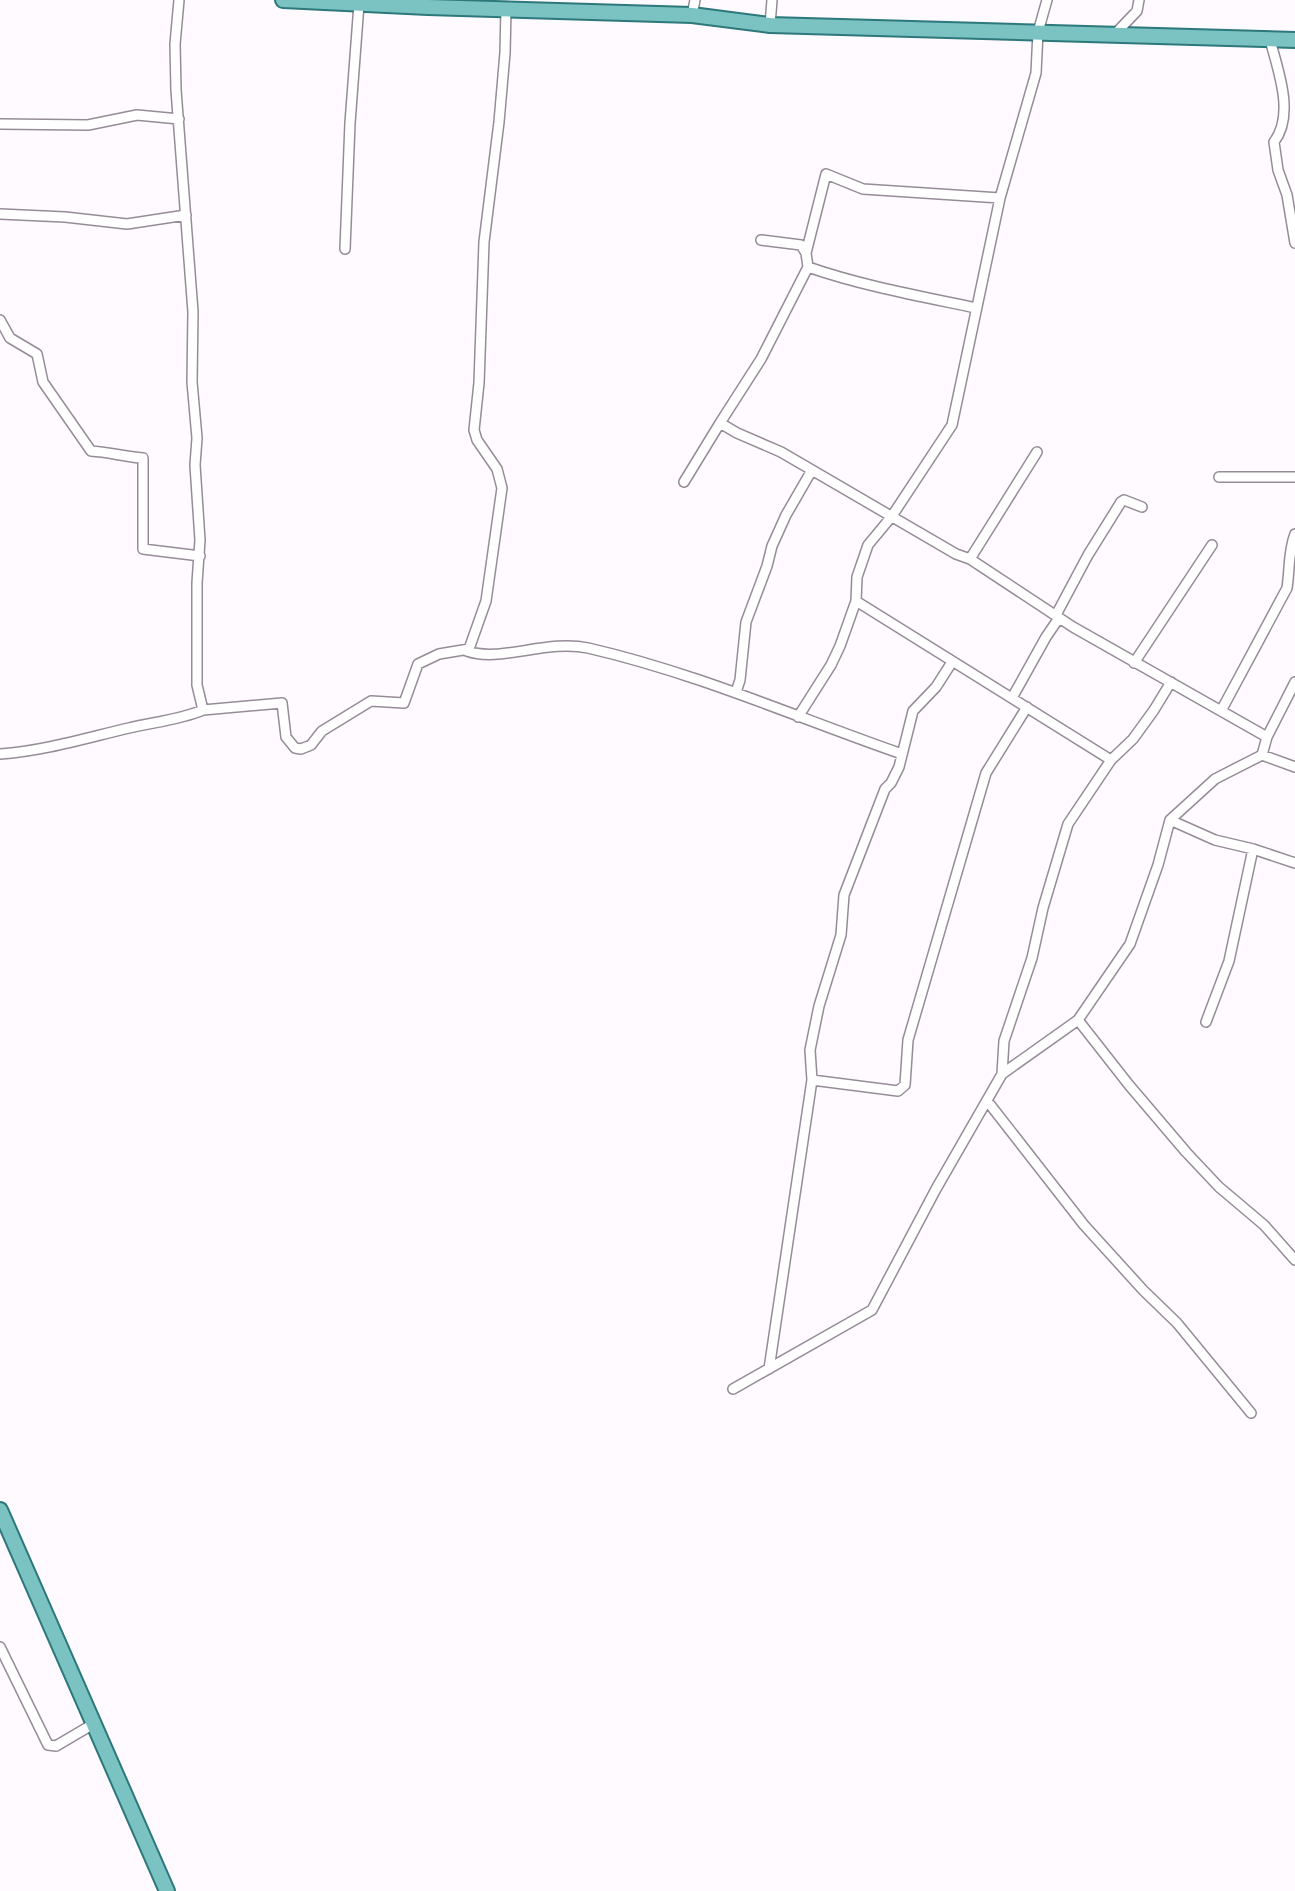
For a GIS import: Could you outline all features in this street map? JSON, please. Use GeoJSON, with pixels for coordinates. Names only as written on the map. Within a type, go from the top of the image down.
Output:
{"type":"FeatureCollection","features":[{"type":"Feature","properties":{"kind":"main road"},"geometry":{"type":"LineString","coordinates":[[283,0],[506,9],[693,7],[770,25],[1295,40]]}},
{"type":"Feature","properties":{"kind":"main road"},"geometry":{"type":"LineString","coordinates":[[0,1510],[5,1536],[95,1723],[167,1891]]}},
{"type":"Feature","properties":{"kind":"street"},"geometry":{"type":"LineString","coordinates":[[179,0],[175,44],[193,312],[192,382],[197,438],[195,465],[200,556],[197,583],[197,685],[202,710]]}},
{"type":"Feature","properties":{"kind":"street"},"geometry":{"type":"LineString","coordinates":[[770,25],[772,0]]}},
{"type":"Feature","properties":{"kind":"street"},"geometry":{"type":"LineString","coordinates":[[798,717],[831,665],[856,600],[857,577],[868,545],[892,516],[951,425],[1000,198],[1036,73],[1038,32],[1047,0]]}},
{"type":"Feature","properties":{"kind":"street"},"geometry":{"type":"LineString","coordinates":[[1115,34],[1137,10],[1139,0]]}},
{"type":"Feature","properties":{"kind":"street"},"geometry":{"type":"LineString","coordinates":[[345,249],[350,123],[368,3]]}},
{"type":"Feature","properties":{"kind":"street"},"geometry":{"type":"LineString","coordinates":[[467,651],[472,646],[486,601],[502,488],[497,469],[477,440],[474,430],[485,242],[499,122],[506,9]]}},
{"type":"Feature","properties":{"kind":"street"},"geometry":{"type":"LineString","coordinates":[[1270,40],[1283,88],[1282,131],[1274,142],[1278,170],[1292,204],[1295,243]]}},
{"type":"Feature","properties":{"kind":"street"},"geometry":{"type":"LineString","coordinates":[[0,123],[88,125],[137,115],[179,118]]}},
{"type":"Feature","properties":{"kind":"street"},"geometry":{"type":"LineString","coordinates":[[806,253],[826,174],[863,189],[1000,198]]}},
{"type":"Feature","properties":{"kind":"street"},"geometry":{"type":"LineString","coordinates":[[0,214],[65,217],[127,224],[186,215]]}},
{"type":"Feature","properties":{"kind":"street"},"geometry":{"type":"LineString","coordinates":[[684,482],[761,359],[808,267],[802,245],[761,240]]}},
{"type":"Feature","properties":{"kind":"street"},"geometry":{"type":"LineString","coordinates":[[808,267],[869,286],[976,308]]}},
{"type":"Feature","properties":{"kind":"street"},"geometry":{"type":"LineString","coordinates":[[0,320],[10,338],[37,354],[43,383],[91,451],[108,452],[122,457],[143,457],[144,549],[200,556]]}},
{"type":"Feature","properties":{"kind":"street"},"geometry":{"type":"LineString","coordinates":[[720,423],[781,452],[956,554],[970,559],[1134,663],[1267,737]]}},
{"type":"Feature","properties":{"kind":"street"},"geometry":{"type":"LineString","coordinates":[[970,559],[1037,452]]}},
{"type":"Feature","properties":{"kind":"street"},"geometry":{"type":"LineString","coordinates":[[736,692],[740,680],[746,622],[772,546],[812,470]]}},
{"type":"Feature","properties":{"kind":"street"},"geometry":{"type":"LineString","coordinates":[[1219,477],[1295,477]]}},
{"type":"Feature","properties":{"kind":"street"},"geometry":{"type":"LineString","coordinates":[[1012,698],[1058,617],[1088,555],[1121,502],[1124,500],[1142,506]]}},
{"type":"Feature","properties":{"kind":"street"},"geometry":{"type":"LineString","coordinates":[[1220,711],[1287,588],[1290,572],[1289,549],[1295,534]]}},
{"type":"Feature","properties":{"kind":"street"},"geometry":{"type":"LineString","coordinates":[[1134,663],[1212,545]]}},
{"type":"Feature","properties":{"kind":"street"},"geometry":{"type":"LineString","coordinates":[[856,600],[1111,760]]}},
{"type":"Feature","properties":{"kind":"street"},"geometry":{"type":"LineString","coordinates":[[0,754],[75,743],[134,727],[187,717],[202,710],[282,703],[286,737],[295,748],[301,749],[311,745],[322,731],[371,701],[404,703],[416,669],[424,660],[439,654],[467,651],[485,655],[563,645],[586,648],[684,674],[902,754]]}},
{"type":"Feature","properties":{"kind":"street"},"geometry":{"type":"LineString","coordinates":[[769,1369],[812,1080],[810,1050],[818,1006],[841,935],[844,895],[885,789],[895,775],[913,711],[936,687],[952,662]]}},
{"type":"Feature","properties":{"kind":"street"},"geometry":{"type":"LineString","coordinates":[[733,1389],[872,1310],[936,1189],[1002,1074],[1004,1041],[1032,958],[1043,908],[1068,824],[1111,760],[1133,739],[1171,682]]}},
{"type":"Feature","properties":{"kind":"street"},"geometry":{"type":"LineString","coordinates":[[1262,755],[1267,737],[1295,682]]}},
{"type":"Feature","properties":{"kind":"street"},"geometry":{"type":"LineString","coordinates":[[812,1080],[898,1091],[905,1085],[908,1040],[986,773],[1027,707]]}},
{"type":"Feature","properties":{"kind":"street"},"geometry":{"type":"LineString","coordinates":[[1002,1074],[1078,1020],[1130,943],[1171,820],[1215,779],[1262,755],[1295,767]]}},
{"type":"Feature","properties":{"kind":"street"},"geometry":{"type":"LineString","coordinates":[[1171,820],[1215,840],[1295,863]]}},
{"type":"Feature","properties":{"kind":"street"},"geometry":{"type":"LineString","coordinates":[[1206,1022],[1229,961],[1253,849]]}},
{"type":"Feature","properties":{"kind":"street"},"geometry":{"type":"LineString","coordinates":[[1078,1020],[1186,1152],[1219,1187],[1264,1226],[1295,1260]]}},
{"type":"Feature","properties":{"kind":"street"},"geometry":{"type":"LineString","coordinates":[[988,1102],[1084,1225],[1177,1323],[1251,1413]]}},
{"type":"Feature","properties":{"kind":"street"},"geometry":{"type":"LineString","coordinates":[[0,1647],[48,1745],[56,1746],[95,1723]]}}]}
